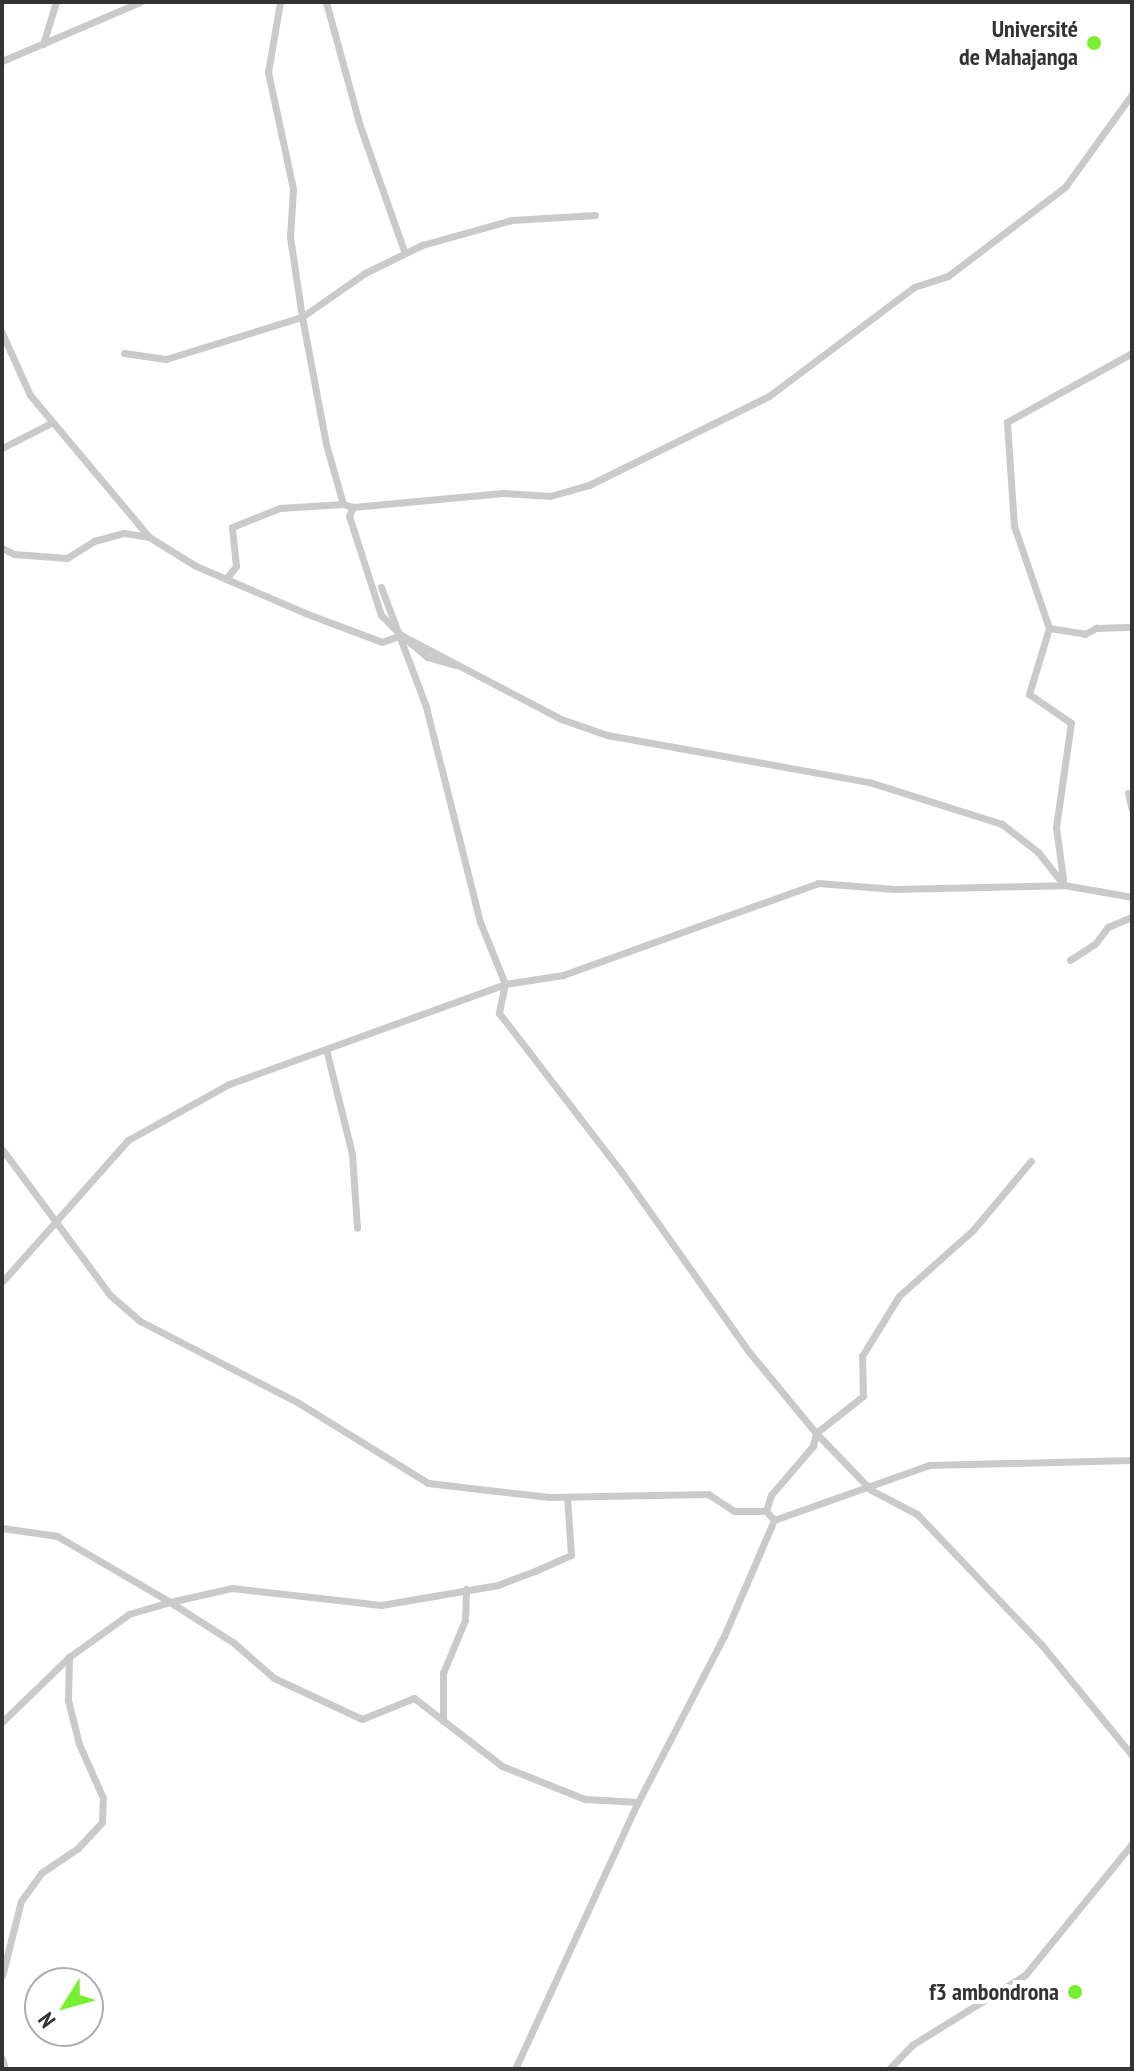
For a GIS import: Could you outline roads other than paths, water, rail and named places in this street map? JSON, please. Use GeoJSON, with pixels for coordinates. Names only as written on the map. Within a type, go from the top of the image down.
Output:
{"type":"FeatureCollection","features":[{"type":"Feature","properties":{"kind":"street"},"geometry":{"type":"LineString","coordinates":[[43,44],[56,2]]}},
{"type":"Feature","properties":{"kind":"street"},"geometry":{"type":"LineString","coordinates":[[2,61],[140,2]]}},
{"type":"Feature","properties":{"kind":"street"},"geometry":{"type":"LineString","coordinates":[[280,2],[268,72],[293,189],[290,237],[302,317],[343,504]]}},
{"type":"Feature","properties":{"kind":"street"},"geometry":{"type":"LineString","coordinates":[[326,2],[360,126],[404,251]]}},
{"type":"Feature","properties":{"kind":"street"},"geometry":{"type":"LineString","coordinates":[[226,579],[236,566],[232,527],[280,508],[343,504],[353,507],[503,493],[550,496],[589,485],[769,396],[914,287],[948,276],[1065,187],[1132,94]]}},
{"type":"Feature","properties":{"kind":"street"},"geometry":{"type":"LineString","coordinates":[[124,353],[166,359],[302,317],[404,251],[512,220],[595,215]]}},
{"type":"Feature","properties":{"kind":"street"},"geometry":{"type":"LineString","coordinates":[[2,333],[30,395],[149,537]]}},
{"type":"Feature","properties":{"kind":"street"},"geometry":{"type":"LineString","coordinates":[[1064,885],[1056,827],[1071,723],[1029,694],[1049,628],[1014,526],[1007,422],[1132,353]]}},
{"type":"Feature","properties":{"kind":"street"},"geometry":{"type":"LineString","coordinates":[[2,448],[53,422]]}},
{"type":"Feature","properties":{"kind":"street"},"geometry":{"type":"LineString","coordinates":[[353,507],[349,516],[381,615],[427,657],[469,669],[561,719],[607,735],[766,760],[952,805],[1002,824],[1038,852],[1064,885]]}},
{"type":"Feature","properties":{"kind":"street"},"geometry":{"type":"LineString","coordinates":[[2,548],[23,556],[67,558],[94,541],[124,533],[149,537],[226,579],[382,642],[401,635]]}},
{"type":"Feature","properties":{"kind":"street"},"geometry":{"type":"LineString","coordinates":[[381,587],[401,635],[450,791],[480,922],[505,984],[499,1013],[623,1174],[749,1352],[816,1433],[871,1490],[917,1514],[1041,1644],[1132,1755]]}},
{"type":"Feature","properties":{"kind":"street"},"geometry":{"type":"LineString","coordinates":[[1049,628],[1085,634],[1096,628],[1132,627]]}},
{"type":"Feature","properties":{"kind":"street"},"geometry":{"type":"LineString","coordinates":[[1128,793],[1132,810]]}},
{"type":"Feature","properties":{"kind":"street"},"geometry":{"type":"LineString","coordinates":[[2,1282],[55,1216],[128,1140],[229,1084],[327,1053],[505,984],[563,975],[818,883],[894,889],[1064,885],[1132,897]]}},
{"type":"Feature","properties":{"kind":"street"},"geometry":{"type":"LineString","coordinates":[[1070,960],[1095,944],[1108,927],[1132,917]]}},
{"type":"Feature","properties":{"kind":"street"},"geometry":{"type":"LineString","coordinates":[[327,1053],[352,1154],[357,1228]]}},
{"type":"Feature","properties":{"kind":"street"},"geometry":{"type":"LineString","coordinates":[[2,1149],[55,1216],[110,1295],[140,1321],[285,1395],[428,1483],[567,1497],[708,1494],[734,1511],[766,1511],[774,1520]]}},
{"type":"Feature","properties":{"kind":"street"},"geometry":{"type":"LineString","coordinates":[[766,1511],[771,1495],[813,1446],[816,1433],[863,1396],[862,1356],[899,1296],[973,1230],[1031,1161]]}},
{"type":"Feature","properties":{"kind":"street"},"geometry":{"type":"LineString","coordinates":[[515,2069],[638,1802],[724,1636],[774,1520],[871,1490],[929,1465],[1132,1460]]}},
{"type":"Feature","properties":{"kind":"street"},"geometry":{"type":"LineString","coordinates":[[2,1722],[69,1657],[129,1614],[170,1602],[232,1588],[381,1605],[498,1585],[571,1555],[567,1497]]}},
{"type":"Feature","properties":{"kind":"street"},"geometry":{"type":"LineString","coordinates":[[2,1528],[57,1536],[234,1643],[274,1678],[362,1719],[414,1698],[502,1766],[585,1799],[638,1802]]}},
{"type":"Feature","properties":{"kind":"street"},"geometry":{"type":"LineString","coordinates":[[443,1721],[443,1673],[465,1620],[466,1589]]}},
{"type":"Feature","properties":{"kind":"street"},"geometry":{"type":"LineString","coordinates":[[2,1976],[21,1901],[41,1873],[78,1848],[102,1822],[103,1798],[79,1744],[68,1700],[69,1657]]}},
{"type":"Feature","properties":{"kind":"street"},"geometry":{"type":"LineString","coordinates":[[889,2069],[912,2045],[1025,1975],[1132,1844]]}},
{"type":"Feature","properties":{"kind":"street"},"geometry":{"type":"LineString","coordinates":[[2,2058],[5,2069]]}},
{"type":"Feature","properties":{"kind":"place","name":"Université de Mahajanga"},"geometry":{"type":"Point","coordinates":[1094,43]}},
{"type":"Feature","properties":{"kind":"place","name":"f3 ambondrona"},"geometry":{"type":"Point","coordinates":[1075,1992]}}]}
